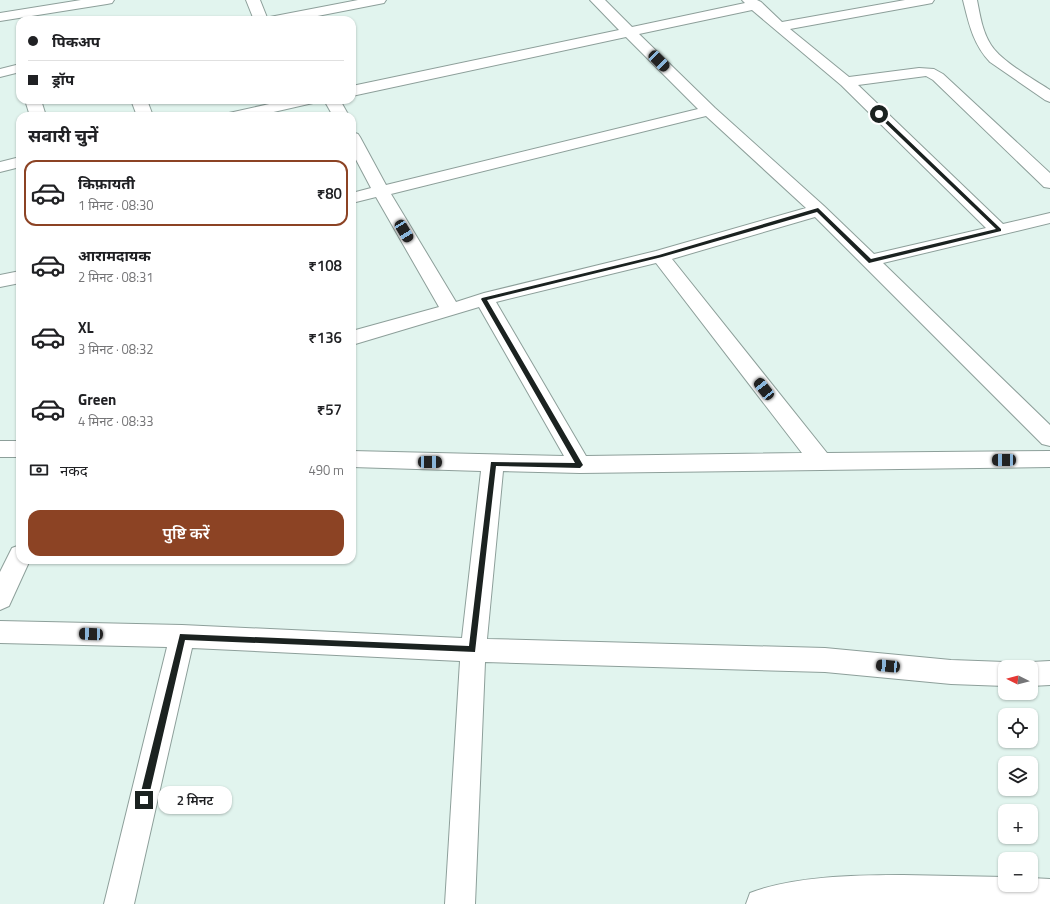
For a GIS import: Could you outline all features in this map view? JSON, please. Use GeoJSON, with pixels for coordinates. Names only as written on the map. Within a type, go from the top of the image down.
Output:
{"type":"FeatureCollection","features":[{"type":"Feature","properties":{"kind":"street"},"geometry":{"type":"LineString","coordinates":[[0,17],[107,0]]}},
{"type":"Feature","properties":{"kind":"street"},"geometry":{"type":"LineString","coordinates":[[253,0],[259,16]]}},
{"type":"Feature","properties":{"kind":"street"},"geometry":{"type":"LineString","coordinates":[[297,16],[378,0]]}},
{"type":"Feature","properties":{"kind":"street"},"geometry":{"type":"LineString","coordinates":[[597,0],[709,111],[818,210],[1050,438]]}},
{"type":"Feature","properties":{"kind":"street"},"geometry":{"type":"LineString","coordinates":[[778,27],[927,0]]}},
{"type":"Feature","properties":{"kind":"street"},"geometry":{"type":"LineString","coordinates":[[970,0],[981,44],[995,59],[1050,97]]}},
{"type":"Feature","properties":{"kind":"street"},"geometry":{"type":"LineString","coordinates":[[356,90],[753,3],[778,27],[846,82],[999,230]]}},
{"type":"Feature","properties":{"kind":"street"},"geometry":{"type":"LineString","coordinates":[[0,73],[16,69]]}},
{"type":"Feature","properties":{"kind":"street"},"geometry":{"type":"LineString","coordinates":[[846,82],[928,72],[938,77],[1029,162],[1050,184]]}},
{"type":"Feature","properties":{"kind":"street"},"geometry":{"type":"LineString","coordinates":[[1030,84],[1050,82]]}},
{"type":"Feature","properties":{"kind":"street"},"geometry":{"type":"LineString","coordinates":[[253,112],[290,104]]}},
{"type":"Feature","properties":{"kind":"street"},"geometry":{"type":"LineString","coordinates":[[356,197],[709,111]]}},
{"type":"Feature","properties":{"kind":"street"},"geometry":{"type":"LineString","coordinates":[[356,144],[381,191],[451,310]]}},
{"type":"Feature","properties":{"kind":"street"},"geometry":{"type":"LineString","coordinates":[[1029,162],[1050,158]]}},
{"type":"Feature","properties":{"kind":"street"},"geometry":{"type":"LineString","coordinates":[[0,166],[16,163]]}},
{"type":"Feature","properties":{"kind":"street"},"geometry":{"type":"LineString","coordinates":[[356,337],[484,299],[660,256],[818,210]]}},
{"type":"Feature","properties":{"kind":"street"},"geometry":{"type":"LineString","coordinates":[[869,261],[1050,218]]}},
{"type":"Feature","properties":{"kind":"street"},"geometry":{"type":"LineString","coordinates":[[660,256],[821,461]]}},
{"type":"Feature","properties":{"kind":"street"},"geometry":{"type":"LineString","coordinates":[[0,281],[16,278]]}},
{"type":"Feature","properties":{"kind":"street"},"geometry":{"type":"LineString","coordinates":[[484,299],[580,465]]}},
{"type":"Feature","properties":{"kind":"street"},"geometry":{"type":"LineString","coordinates":[[0,449],[16,449]]}},
{"type":"Feature","properties":{"kind":"street"},"geometry":{"type":"LineString","coordinates":[[356,459],[580,465],[1050,459]]}},
{"type":"Feature","properties":{"kind":"street"},"geometry":{"type":"LineString","coordinates":[[460,904],[473,650],[493,463]]}},
{"type":"Feature","properties":{"kind":"street"},"geometry":{"type":"LineString","coordinates":[[0,599],[16,564]]}},
{"type":"Feature","properties":{"kind":"street"},"geometry":{"type":"LineString","coordinates":[[0,632],[182,636],[473,650],[825,660],[951,672],[998,674]]}},
{"type":"Feature","properties":{"kind":"street"},"geometry":{"type":"LineString","coordinates":[[119,904],[182,636]]}},
{"type":"Feature","properties":{"kind":"street"},"geometry":{"type":"LineString","coordinates":[[1038,674],[1050,673]]}},
{"type":"Feature","properties":{"kind":"street"},"geometry":{"type":"LineString","coordinates":[[761,904],[801,897],[853,891],[908,890],[1050,894]]}},
{"type":"Feature","properties":{"kind":"route"},"geometry":{"type":"LineString","coordinates":[[144,800],[182,636],[473,650],[493,463],[580,465],[484,299],[660,256],[818,210],[869,261],[999,230],[879,114]]}}]}
